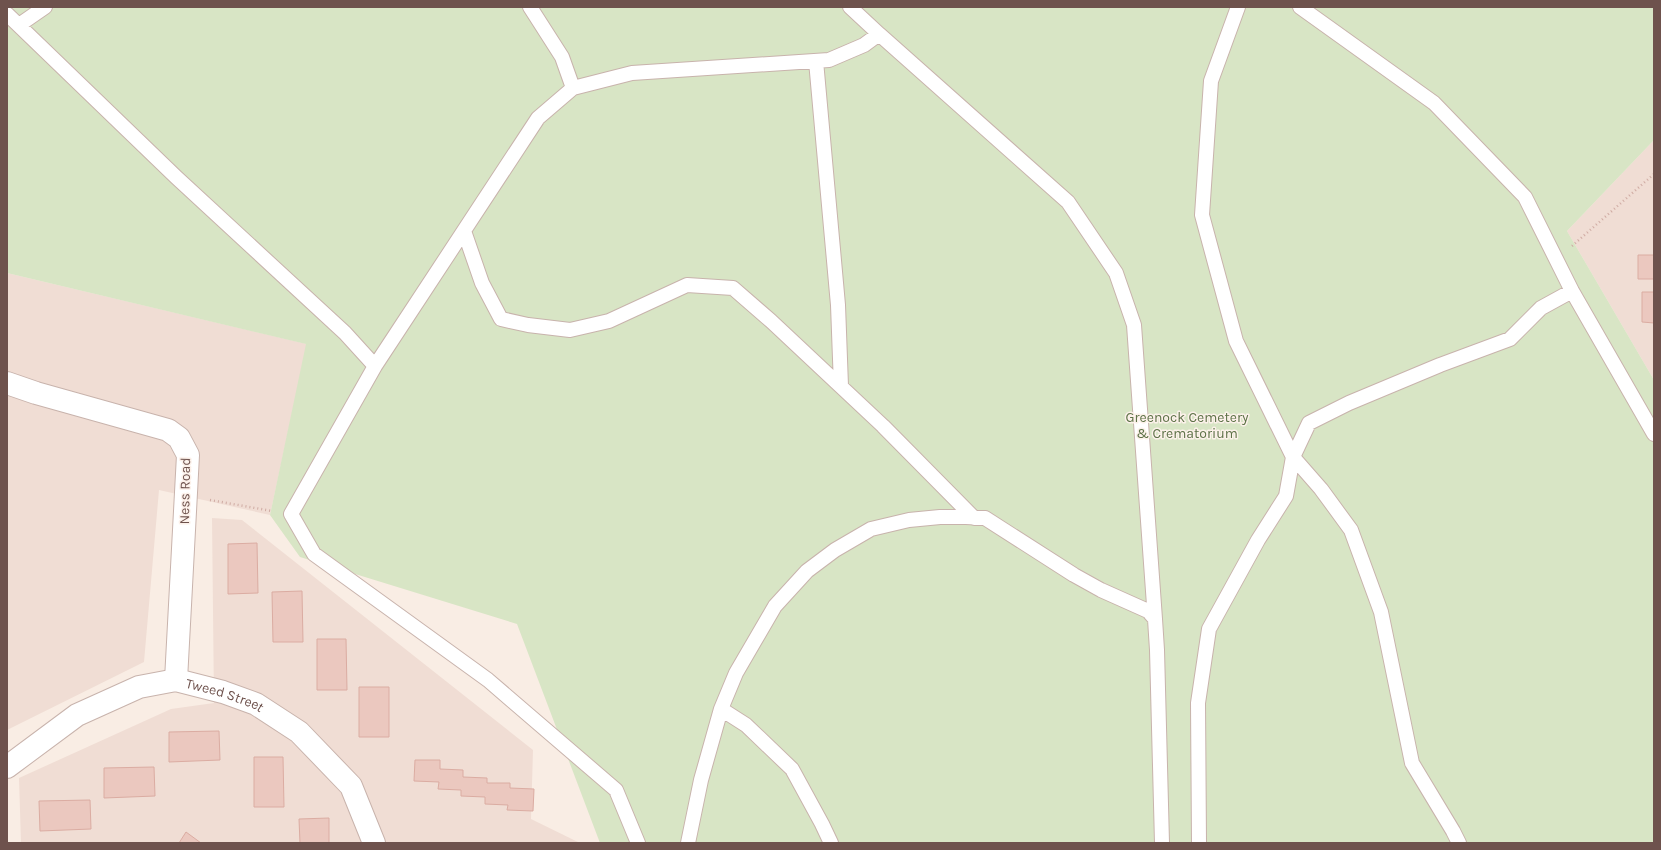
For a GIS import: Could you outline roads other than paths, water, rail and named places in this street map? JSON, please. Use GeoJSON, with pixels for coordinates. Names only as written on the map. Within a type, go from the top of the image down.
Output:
{"type":"FeatureCollection","features":[{"type":"Feature","properties":{"kind":"street","name":"Ness Road"},"geometry":{"type":"LineString","coordinates":[[7,383],[36,394],[168,430],[179,438],[188,455],[176,680]]}},
{"type":"Feature","properties":{"kind":"street","name":"Tweed Street"},"geometry":{"type":"LineString","coordinates":[[7,767],[77,715],[139,687],[176,680],[223,692],[256,704],[298,732],[351,786],[374,843]]}},
{"type":"Feature","properties":{"kind":"lane"},"geometry":{"type":"LineString","coordinates":[[19,25],[45,7]]}},
{"type":"Feature","properties":{"kind":"lane"},"geometry":{"type":"LineString","coordinates":[[530,7],[562,57],[573,88]]}},
{"type":"Feature","properties":{"kind":"lane"},"geometry":{"type":"LineString","coordinates":[[850,7],[1068,202],[1116,273],[1134,325],[1158,650],[1162,843]]}},
{"type":"Feature","properties":{"kind":"lane"},"geometry":{"type":"LineString","coordinates":[[1238,7],[1211,81],[1202,215],[1236,341],[1293,457],[1321,489],[1351,530],[1381,612],[1412,763],[1454,831],[1459,843]]}},
{"type":"Feature","properties":{"kind":"lane"},"geometry":{"type":"LineString","coordinates":[[1300,7],[1434,103],[1524,197],[1572,291],[1654,434]]}},
{"type":"Feature","properties":{"kind":"lane"},"geometry":{"type":"LineString","coordinates":[[7,14],[176,177],[345,333],[375,366]]}},
{"type":"Feature","properties":{"kind":"lane"},"geometry":{"type":"LineString","coordinates":[[638,843],[616,790],[488,680],[314,554],[292,514],[375,366],[538,118],[573,88],[632,73],[829,60],[864,45],[879,34]]}},
{"type":"Feature","properties":{"kind":"lane"},"geometry":{"type":"LineString","coordinates":[[816,61],[838,305],[841,386]]}},
{"type":"Feature","properties":{"kind":"lane"},"geometry":{"type":"LineString","coordinates":[[464,231],[482,283],[501,319],[528,325],[570,330],[609,321],[686,285],[734,288],[888,431],[974,518]]}},
{"type":"Feature","properties":{"kind":"lane"},"geometry":{"type":"LineString","coordinates":[[1199,843],[1198,703],[1209,629],[1258,540],[1286,496],[1293,457],[1309,422],[1349,403],[1440,365],[1510,339],[1541,308],[1572,291]]}},
{"type":"Feature","properties":{"kind":"lane"},"geometry":{"type":"LineString","coordinates":[[688,843],[701,780],[721,709],[736,673],[775,606],[807,571],[829,554],[872,529],[910,520],[940,517],[985,518],[1074,575],[1101,590],[1148,611],[1155,619]]}},
{"type":"Feature","properties":{"kind":"lane"},"geometry":{"type":"LineString","coordinates":[[721,709],[746,725],[792,769],[831,843]]}},
{"type":"Feature","properties":{"kind":"park label","name":"Greenock Cemetery & Crematorium"},"geometry":{"type":"Point","coordinates":[1187,426]}}]}
